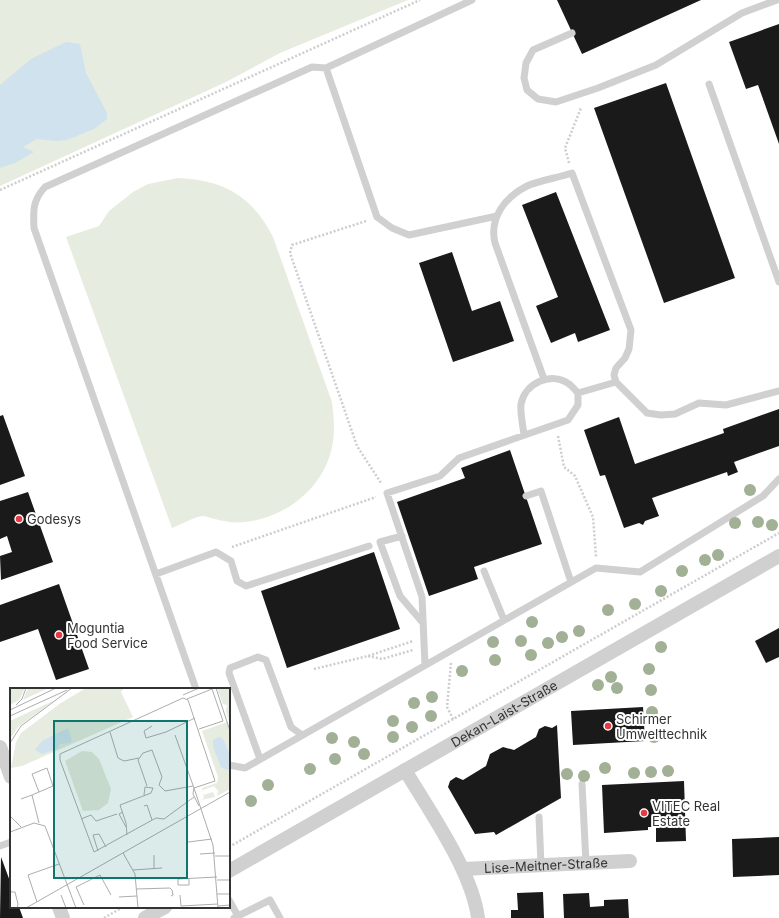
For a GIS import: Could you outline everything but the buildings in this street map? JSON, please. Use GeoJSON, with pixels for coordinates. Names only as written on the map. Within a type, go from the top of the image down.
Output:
{"type":"FeatureCollection","features":[{"type":"Feature","properties":{"kind":"street","name":"Dekan-Laist-Straße"},"geometry":{"type":"LineString","coordinates":[[230,870],[779,556]]}},
{"type":"Feature","properties":{"kind":"street"},"geometry":{"type":"LineString","coordinates":[[0,747],[10,775]]}},
{"type":"Feature","properties":{"kind":"street","name":"Lise-Meitner-Straße"},"geometry":{"type":"LineString","coordinates":[[406,770],[462,869],[472,895],[478,918]]}},
{"type":"Feature","properties":{"kind":"street","name":"Lise-Meitner-Straße"},"geometry":{"type":"LineString","coordinates":[[462,869],[630,861]]}},
{"type":"Feature","properties":{"kind":"street"},"geometry":{"type":"LineString","coordinates":[[59,908],[63,918]]}},
{"type":"Feature","properties":{"kind":"street"},"geometry":{"type":"LineString","coordinates":[[145,918],[163,908]]}},
{"type":"Feature","properties":{"kind":"lane"},"geometry":{"type":"LineString","coordinates":[[196,688],[34,228],[33,212],[37,196],[46,187],[312,66],[326,68],[472,0]]}},
{"type":"Feature","properties":{"kind":"lane"},"geometry":{"type":"LineString","coordinates":[[572,33],[533,50],[526,63],[524,78],[527,90],[538,99],[556,102],[598,88],[656,65],[742,13],[777,0]]}},
{"type":"Feature","properties":{"kind":"lane"},"geometry":{"type":"LineString","coordinates":[[326,68],[376,217],[392,228],[409,235],[497,216]]}},
{"type":"Feature","properties":{"kind":"lane"},"geometry":{"type":"LineString","coordinates":[[710,84],[779,282]]}},
{"type":"Feature","properties":{"kind":"lane"},"geometry":{"type":"LineString","coordinates":[[544,379],[492,231],[497,216],[504,204],[523,188],[572,173],[631,330],[629,349],[625,358],[616,368],[614,375],[616,382],[647,412],[661,415],[675,414],[699,403],[726,404],[779,391]]}},
{"type":"Feature","properties":{"kind":"lane"},"geometry":{"type":"LineString","coordinates":[[425,665],[422,597],[387,493],[440,476],[459,458],[568,420],[578,404],[578,392],[568,383],[557,379],[544,379],[530,385],[521,404],[524,435]]}},
{"type":"Feature","properties":{"kind":"lane"},"geometry":{"type":"LineString","coordinates":[[578,392],[616,382]]}},
{"type":"Feature","properties":{"kind":"lane"},"geometry":{"type":"LineString","coordinates":[[230,766],[245,768],[596,568],[640,572],[763,496],[779,479]]}},
{"type":"Feature","properties":{"kind":"lane"},"geometry":{"type":"LineString","coordinates":[[526,496],[541,491],[571,582]]}},
{"type":"Feature","properties":{"kind":"lane"},"geometry":{"type":"LineString","coordinates":[[402,536],[380,542],[400,596],[423,623]]}},
{"type":"Feature","properties":{"kind":"lane"},"geometry":{"type":"LineString","coordinates":[[156,574],[216,552],[231,561],[237,581],[246,586],[369,546]]}},
{"type":"Feature","properties":{"kind":"lane"},"geometry":{"type":"LineString","coordinates":[[484,571],[504,620]]}},
{"type":"Feature","properties":{"kind":"lane"},"geometry":{"type":"LineString","coordinates":[[260,759],[229,674],[230,668],[258,658],[266,660],[291,727],[302,735]]}},
{"type":"Feature","properties":{"kind":"lane"},"geometry":{"type":"LineString","coordinates":[[582,784],[586,863]]}},
{"type":"Feature","properties":{"kind":"lane"},"geometry":{"type":"LineString","coordinates":[[539,817],[541,865]]}},
{"type":"Feature","properties":{"kind":"lane"},"geometry":{"type":"LineString","coordinates":[[0,846],[10,842]]}},
{"type":"Feature","properties":{"kind":"lane"},"geometry":{"type":"LineString","coordinates":[[230,902],[236,917],[270,900],[280,918]]}},
{"type":"Feature","properties":{"kind":"path"},"geometry":{"type":"LineString","coordinates":[[0,190],[420,0]]}},
{"type":"Feature","properties":{"kind":"path"},"geometry":{"type":"LineString","coordinates":[[572,173],[565,148],[580,108],[587,105]]}},
{"type":"Feature","properties":{"kind":"path"},"geometry":{"type":"LineString","coordinates":[[216,552],[387,493],[357,446],[290,253],[292,245],[376,217]]}},
{"type":"Feature","properties":{"kind":"path"},"geometry":{"type":"LineString","coordinates":[[556,424],[564,467],[574,476],[593,517],[596,568]]}},
{"type":"Feature","properties":{"kind":"path"},"geometry":{"type":"LineString","coordinates":[[230,846],[454,720],[779,533]]}},
{"type":"Feature","properties":{"kind":"path"},"geometry":{"type":"LineString","coordinates":[[314,670],[368,656],[408,643]]}},
{"type":"Feature","properties":{"kind":"path"},"geometry":{"type":"LineString","coordinates":[[368,656],[382,660],[424,646]]}},
{"type":"Feature","properties":{"kind":"path"},"geometry":{"type":"LineString","coordinates":[[450,676],[447,707],[454,720]]}},
{"type":"Feature","properties":{"kind":"path"},"geometry":{"type":"LineString","coordinates":[[104,918],[121,908]]}},
{"type":"Feature","properties":{"kind":"shaded area"},"geometry":{"type":"Polygon","coordinates":[[[0,0],[408,0],[280,53],[226,82],[0,186],[0,0]]]}},
{"type":"Feature","properties":{"kind":"shaded area"},"geometry":{"type":"Polygon","coordinates":[[[178,178],[209,182],[235,193],[256,211],[265,223],[273,237],[332,402],[334,424],[333,441],[328,462],[321,475],[312,488],[288,507],[260,519],[245,522],[234,522],[200,516],[172,528],[66,237],[99,226],[109,211],[133,192],[148,184],[178,178]]]}},
{"type":"Feature","properties":{"kind":"water"},"geometry":{"type":"Polygon","coordinates":[[[66,42],[80,44],[86,73],[107,113],[107,119],[94,129],[67,140],[56,141],[37,139],[23,147],[34,152],[15,163],[0,168],[0,85],[31,59],[66,42]]]}},
{"type":"Feature","properties":{"kind":"place","name":"Godesys"},"geometry":{"type":"Point","coordinates":[19,519]}},
{"type":"Feature","properties":{"kind":"place","name":"Moguntia Food Service"},"geometry":{"type":"Point","coordinates":[59,635]}},
{"type":"Feature","properties":{"kind":"place","name":"Schirmer Umwelttechnik"},"geometry":{"type":"Point","coordinates":[608,726]}},
{"type":"Feature","properties":{"kind":"place","name":"VITEC Real Estate"},"geometry":{"type":"Point","coordinates":[644,813]}}]}
